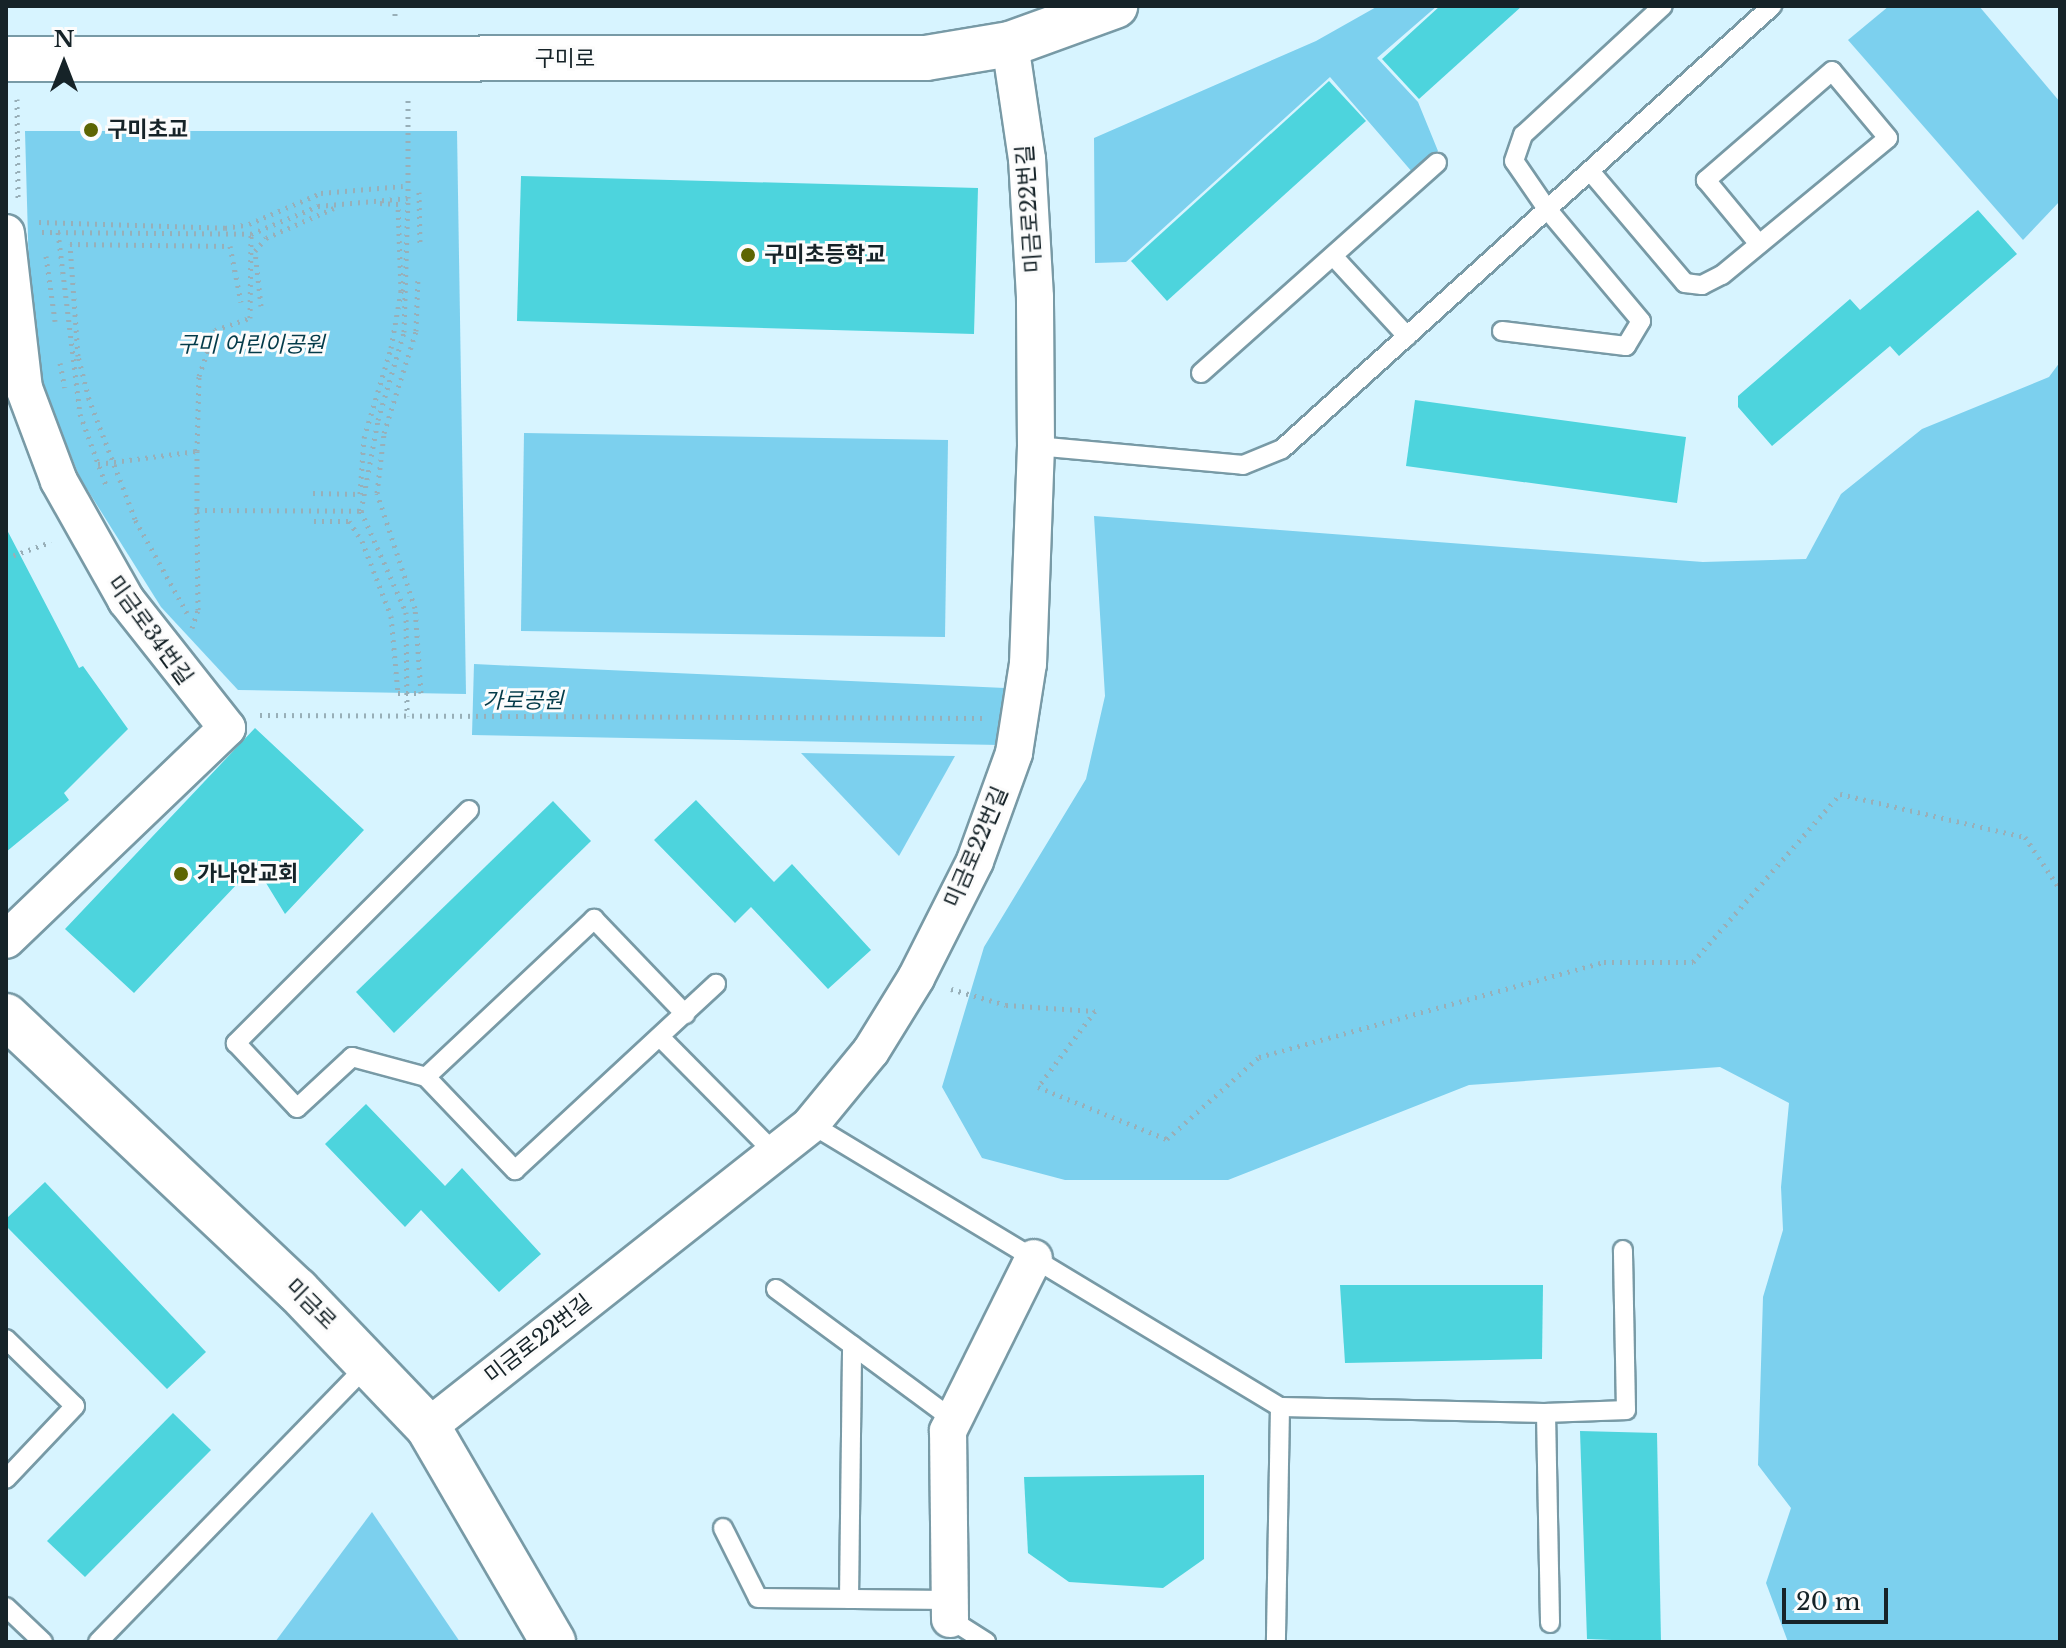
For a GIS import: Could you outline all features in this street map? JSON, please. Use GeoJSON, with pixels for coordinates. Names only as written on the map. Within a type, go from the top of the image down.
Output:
{"type":"FeatureCollection","features":[{"type":"Feature","properties":{"kind":"street","name":"구미로"},"geometry":{"type":"LineString","coordinates":[[6,59],[842,61],[926,58],[1010,44],[1115,6]]}},
{"type":"Feature","properties":{"kind":"street","name":"미금로22번길"},"geometry":{"type":"LineString","coordinates":[[428,1427],[811,1124],[847,1085],[916,978],[975,861],[1014,753],[1028,664],[1036,446],[1029,190],[1010,44]]}},
{"type":"Feature","properties":{"kind":"street","name":"미금로34번길"},"geometry":{"type":"LineString","coordinates":[[6,940],[227,728],[126,600],[59,481],[24,388],[20,226]]}},
{"type":"Feature","properties":{"kind":"street","name":"미금로"},"geometry":{"type":"LineString","coordinates":[[6,1016],[370,1363],[428,1427],[553,1642]]}},
{"type":"Feature","properties":{"kind":"street"},"geometry":{"type":"LineString","coordinates":[[950,1610],[948,1431],[1034,1258]]}},
{"type":"Feature","properties":{"kind":"lane"},"geometry":{"type":"LineString","coordinates":[[1502,331],[1626,346],[1641,321],[1547,209],[1514,161],[1515,146],[1663,6]]}},
{"type":"Feature","properties":{"kind":"lane"},"geometry":{"type":"LineString","coordinates":[[1036,446],[1243,465],[1262,460],[1282,449],[1766,8]]}},
{"type":"Feature","properties":{"kind":"lane"},"geometry":{"type":"LineString","coordinates":[[1590,171],[1685,283],[1702,285],[1722,275],[1888,138],[1832,71],[1706,180],[1759,244]]}},
{"type":"Feature","properties":{"kind":"lane"},"geometry":{"type":"LineString","coordinates":[[1201,373],[1437,163]]}},
{"type":"Feature","properties":{"kind":"lane"},"geometry":{"type":"LineString","coordinates":[[1334,257],[1407,336]]}},
{"type":"Feature","properties":{"kind":"lane"},"geometry":{"type":"LineString","coordinates":[[469,810],[236,1043],[297,1108],[352,1057],[426,1077],[515,1170],[716,984]]}},
{"type":"Feature","properties":{"kind":"lane"},"geometry":{"type":"LineString","coordinates":[[426,1077],[594,919],[685,1014]]}},
{"type":"Feature","properties":{"kind":"lane"},"geometry":{"type":"LineString","coordinates":[[661,1038],[774,1152]]}},
{"type":"Feature","properties":{"kind":"lane"},"geometry":{"type":"LineString","coordinates":[[811,1124],[1280,1407],[1546,1413],[1626,1410],[1623,1250]]}},
{"type":"Feature","properties":{"kind":"lane"},"geometry":{"type":"LineString","coordinates":[[776,1289],[954,1420]]}},
{"type":"Feature","properties":{"kind":"lane"},"geometry":{"type":"LineString","coordinates":[[6,1339],[75,1406],[6,1479]]}},
{"type":"Feature","properties":{"kind":"lane"},"geometry":{"type":"LineString","coordinates":[[849,1599],[852,1345]]}},
{"type":"Feature","properties":{"kind":"lane"},"geometry":{"type":"LineString","coordinates":[[98,1642],[370,1363]]}},
{"type":"Feature","properties":{"kind":"lane"},"geometry":{"type":"LineString","coordinates":[[1276,1642],[1280,1407]]}},
{"type":"Feature","properties":{"kind":"lane"},"geometry":{"type":"LineString","coordinates":[[1546,1413],[1550,1623]]}},
{"type":"Feature","properties":{"kind":"lane"},"geometry":{"type":"LineString","coordinates":[[723,1528],[758,1598],[849,1599],[950,1610],[986,1642]]}},
{"type":"Feature","properties":{"kind":"lane"},"geometry":{"type":"LineString","coordinates":[[6,1607],[43,1642]]}},
{"type":"Feature","properties":{"kind":"path"},"geometry":{"type":"LineString","coordinates":[[20,226],[17,95],[33,95]]}},
{"type":"Feature","properties":{"kind":"path"},"geometry":{"type":"LineString","coordinates":[[392,95],[424,95]]}},
{"type":"Feature","properties":{"kind":"path"},"geometry":{"type":"LineString","coordinates":[[407,716],[406,612],[361,511],[378,420],[404,332],[408,95]]}},
{"type":"Feature","properties":{"kind":"path"},"geometry":{"type":"LineString","coordinates":[[20,226],[225,228],[249,224],[321,193],[403,186]]}},
{"type":"Feature","properties":{"kind":"path"},"geometry":{"type":"LineString","coordinates":[[419,192],[420,243]]}},
{"type":"Feature","properties":{"kind":"path"},"geometry":{"type":"LineString","coordinates":[[20,226],[58,232],[251,234],[318,206],[408,198]]}},
{"type":"Feature","properties":{"kind":"path"},"geometry":{"type":"LineString","coordinates":[[261,306],[255,251],[266,238],[330,208],[398,204],[401,291],[391,348],[364,438],[360,494],[313,493]]}},
{"type":"Feature","properties":{"kind":"path"},"geometry":{"type":"LineString","coordinates":[[58,232],[80,414],[107,490]]}},
{"type":"Feature","properties":{"kind":"path"},"geometry":{"type":"LineString","coordinates":[[191,629],[198,610],[199,376],[215,330],[250,318],[251,234]]}},
{"type":"Feature","properties":{"kind":"path"},"geometry":{"type":"LineString","coordinates":[[187,613],[135,519],[89,399],[78,356],[70,244],[230,246],[241,302]]}},
{"type":"Feature","properties":{"kind":"path"},"geometry":{"type":"LineString","coordinates":[[41,247],[51,267],[55,326]]}},
{"type":"Feature","properties":{"kind":"path"},"geometry":{"type":"LineString","coordinates":[[314,521],[349,521],[362,541],[391,616],[398,693],[421,693],[421,644],[415,608],[377,493],[384,433],[416,331],[418,277]]}},
{"type":"Feature","properties":{"kind":"path"},"geometry":{"type":"LineString","coordinates":[[59,356],[67,399]]}},
{"type":"Feature","properties":{"kind":"path"},"geometry":{"type":"LineString","coordinates":[[71,413],[84,454]]}},
{"type":"Feature","properties":{"kind":"path"},"geometry":{"type":"LineString","coordinates":[[98,464],[197,451]]}},
{"type":"Feature","properties":{"kind":"path"},"geometry":{"type":"LineString","coordinates":[[197,510],[361,511]]}},
{"type":"Feature","properties":{"kind":"path"},"geometry":{"type":"LineString","coordinates":[[46,528],[60,554]]}},
{"type":"Feature","properties":{"kind":"path"},"geometry":{"type":"LineString","coordinates":[[6,558],[51,542]]}},
{"type":"Feature","properties":{"kind":"path"},"geometry":{"type":"LineString","coordinates":[[162,588],[196,636]]}},
{"type":"Feature","properties":{"kind":"path"},"geometry":{"type":"LineString","coordinates":[[252,715],[1002,718]]}},
{"type":"Feature","properties":{"kind":"path"},"geometry":{"type":"LineString","coordinates":[[916,978],[1006,1005],[1095,1011],[1038,1087],[1167,1139],[1259,1057],[1604,962],[1693,962],[1840,794],[2025,837],[2060,889]]}},
{"type":"Feature","properties":{"kind":"green space"},"geometry":{"type":"Polygon","coordinates":[[[1378,6],[1437,6],[1377,58],[1418,102],[1438,151],[1413,173],[1330,77],[1126,262],[1095,263],[1094,138],[1316,41],[1378,6]]]}},
{"type":"Feature","properties":{"kind":"green space"},"geometry":{"type":"Polygon","coordinates":[[[1889,6],[1979,6],[2060,102],[2060,201],[2023,240],[1848,40],[1889,6]]]}},
{"type":"Feature","properties":{"kind":"green space","name":"구미 어린이공원"},"geometry":{"type":"Polygon","coordinates":[[[25,131],[457,131],[466,694],[238,690],[161,607],[80,478],[42,383],[29,273],[25,131]]]}},
{"type":"Feature","properties":{"kind":"green space"},"geometry":{"type":"Polygon","coordinates":[[[2060,362],[2060,1642],[1788,1642],[1766,1583],[1791,1508],[1758,1465],[1763,1297],[1783,1230],[1781,1187],[1789,1103],[1720,1067],[1469,1085],[1228,1180],[1065,1180],[982,1158],[942,1087],[984,947],[1086,779],[1105,696],[1094,516],[1703,562],[1806,559],[1841,494],[1922,429],[2049,377],[2060,362]]]}},
{"type":"Feature","properties":{"kind":"green space"},"geometry":{"type":"Polygon","coordinates":[[[524,433],[948,440],[945,637],[521,631],[524,433]]]}},
{"type":"Feature","properties":{"kind":"green space","name":"가로공원"},"geometry":{"type":"Polygon","coordinates":[[[474,664],[1005,688],[1000,745],[472,735],[474,664]]]}},
{"type":"Feature","properties":{"kind":"green space"},"geometry":{"type":"Polygon","coordinates":[[[801,753],[955,756],[899,856],[801,753]]]}},
{"type":"Feature","properties":{"kind":"green space"},"geometry":{"type":"Polygon","coordinates":[[[372,1512],[460,1642],[275,1642],[372,1512]]]}},
{"type":"Feature","properties":{"kind":"building"},"geometry":{"type":"Polygon","coordinates":[[[1440,6],[1522,6],[1419,99],[1382,59],[1440,6]]]}},
{"type":"Feature","properties":{"kind":"building"},"geometry":{"type":"Polygon","coordinates":[[[1329,81],[1366,121],[1167,301],[1131,261],[1329,81]]]}},
{"type":"Feature","properties":{"kind":"building","name":"구미초등학교"},"geometry":{"type":"Polygon","coordinates":[[[521,176],[978,188],[974,334],[517,321],[521,176]]]}},
{"type":"Feature","properties":{"kind":"building"},"geometry":{"type":"Polygon","coordinates":[[[1978,210],[2017,254],[1899,356],[1890,346],[1772,446],[1738,407],[1738,396],[1850,299],[1860,310],[1978,210]]]}},
{"type":"Feature","properties":{"kind":"building"},"geometry":{"type":"Polygon","coordinates":[[[1415,400],[1686,437],[1677,503],[1406,466],[1415,400]]]}},
{"type":"Feature","properties":{"kind":"building"},"geometry":{"type":"Polygon","coordinates":[[[6,528],[79,668],[83,666],[128,729],[64,793],[69,800],[6,852],[6,528]]]}},
{"type":"Feature","properties":{"kind":"building","name":"가나안교회"},"geometry":{"type":"Polygon","coordinates":[[[255,728],[364,830],[285,914],[255,865],[134,993],[65,929],[255,728]]]}},
{"type":"Feature","properties":{"kind":"building"},"geometry":{"type":"Polygon","coordinates":[[[696,800],[774,882],[792,864],[871,950],[828,989],[751,907],[735,923],[654,840],[696,800]]]}},
{"type":"Feature","properties":{"kind":"building"},"geometry":{"type":"Polygon","coordinates":[[[553,801],[591,841],[394,1033],[356,992],[553,801]]]}},
{"type":"Feature","properties":{"kind":"building"},"geometry":{"type":"Polygon","coordinates":[[[366,1104],[445,1186],[462,1168],[541,1254],[499,1292],[421,1210],[405,1227],[325,1144],[366,1104]]]}},
{"type":"Feature","properties":{"kind":"building"},"geometry":{"type":"Polygon","coordinates":[[[45,1182],[206,1352],[167,1389],[6,1226],[6,1219],[45,1182]]]}},
{"type":"Feature","properties":{"kind":"building"},"geometry":{"type":"Polygon","coordinates":[[[1340,1285],[1543,1285],[1542,1359],[1345,1363],[1340,1285]]]}},
{"type":"Feature","properties":{"kind":"building"},"geometry":{"type":"Polygon","coordinates":[[[173,1413],[211,1450],[85,1577],[47,1541],[173,1413]]]}},
{"type":"Feature","properties":{"kind":"building"},"geometry":{"type":"Polygon","coordinates":[[[1580,1431],[1657,1433],[1661,1642],[1587,1639],[1580,1431]]]}},
{"type":"Feature","properties":{"kind":"building"},"geometry":{"type":"Polygon","coordinates":[[[1204,1475],[1204,1559],[1163,1588],[1069,1582],[1028,1553],[1024,1477],[1204,1475]]]}},
{"type":"Feature","properties":{"kind":"place","name":"구미초교"},"geometry":{"type":"Point","coordinates":[91,130]}},
{"type":"Feature","properties":{"kind":"place","name":"구미초등학교"},"geometry":{"type":"Point","coordinates":[748,255]}},
{"type":"Feature","properties":{"kind":"place","name":"가나안교회"},"geometry":{"type":"Point","coordinates":[181,874]}}]}
